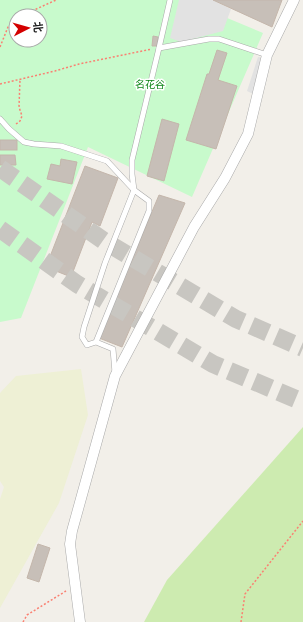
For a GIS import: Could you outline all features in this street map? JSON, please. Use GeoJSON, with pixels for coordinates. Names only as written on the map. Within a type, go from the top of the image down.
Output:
{"type":"FeatureCollection","features":[{"type":"Feature","properties":{"kind":"street"},"geometry":{"type":"LineString","coordinates":[[80,622],[70,544],[72,530],[115,376],[194,227],[225,178],[248,134],[267,54],[294,0]]}},
{"type":"Feature","properties":{"kind":"lane"},"geometry":{"type":"LineString","coordinates":[[115,376],[113,349],[96,342],[87,345],[82,337],[105,263],[134,190],[132,160],[170,0]]}},
{"type":"Feature","properties":{"kind":"lane"},"geometry":{"type":"LineString","coordinates":[[159,48],[209,39],[219,39],[267,54]]}},
{"type":"Feature","properties":{"kind":"lane"},"geometry":{"type":"LineString","coordinates":[[0,119],[24,142],[61,146],[107,161],[134,190],[149,201],[149,211],[96,342]]}},
{"type":"Feature","properties":{"kind":"path"},"geometry":{"type":"LineString","coordinates":[[38,8],[56,0]]}},
{"type":"Feature","properties":{"kind":"path"},"geometry":{"type":"LineString","coordinates":[[0,47],[8,27]]}},
{"type":"Feature","properties":{"kind":"path"},"geometry":{"type":"LineString","coordinates":[[0,84],[79,64],[159,48]]}},
{"type":"Feature","properties":{"kind":"path"},"geometry":{"type":"LineString","coordinates":[[9,129],[20,121],[22,116],[19,107],[20,79]]}},
{"type":"Feature","properties":{"kind":"path"},"geometry":{"type":"LineString","coordinates":[[240,622],[245,594],[303,521]]}},
{"type":"Feature","properties":{"kind":"path"},"geometry":{"type":"LineString","coordinates":[[23,622],[27,616],[75,586]]}},
{"type":"Feature","properties":{"kind":"green space","name":"名花谷"},"geometry":{"type":"Polygon","coordinates":[[[0,0],[197,0],[196,5],[263,33],[192,197],[88,147],[21,318],[0,322],[0,0]]]}},
{"type":"Feature","properties":{"kind":"green space"},"geometry":{"type":"Polygon","coordinates":[[[81,369],[88,415],[59,503],[0,608],[0,499],[4,487],[0,481],[0,393],[16,376],[81,369]]]}},
{"type":"Feature","properties":{"kind":"green space"},"geometry":{"type":"Polygon","coordinates":[[[303,427],[303,622],[144,622],[167,580],[303,427]]]}},
{"type":"Feature","properties":{"kind":"shaded area"},"geometry":{"type":"Polygon","coordinates":[[[179,0],[213,0],[231,9],[223,31],[181,42],[170,38],[179,0]]]}},
{"type":"Feature","properties":{"kind":"shaded area"},"geometry":{"type":"Polygon","coordinates":[[[258,57],[264,58],[255,95],[247,91],[258,57]]]}},
{"type":"Feature","properties":{"kind":"building"},"geometry":{"type":"Polygon","coordinates":[[[213,0],[282,0],[272,27],[213,0]]]}},
{"type":"Feature","properties":{"kind":"building"},"geometry":{"type":"Polygon","coordinates":[[[153,36],[158,37],[157,46],[152,46],[153,36]]]}},
{"type":"Feature","properties":{"kind":"building"},"geometry":{"type":"Polygon","coordinates":[[[217,50],[227,53],[218,80],[237,86],[216,149],[186,140],[207,74],[209,74],[217,50]]]}},
{"type":"Feature","properties":{"kind":"building"},"geometry":{"type":"Polygon","coordinates":[[[162,119],[179,124],[164,181],[147,176],[162,119]]]}},
{"type":"Feature","properties":{"kind":"building"},"geometry":{"type":"Polygon","coordinates":[[[0,140],[17,140],[17,150],[0,150],[0,140]]]}},
{"type":"Feature","properties":{"kind":"building"},"geometry":{"type":"Polygon","coordinates":[[[0,155],[15,155],[16,165],[0,165],[0,155]]]}},
{"type":"Feature","properties":{"kind":"building"},"geometry":{"type":"Polygon","coordinates":[[[61,159],[77,162],[72,184],[47,179],[51,164],[60,166],[61,159]]]}},
{"type":"Feature","properties":{"kind":"building"},"geometry":{"type":"Polygon","coordinates":[[[85,166],[118,178],[100,226],[92,222],[71,277],[46,267],[85,166]]]}},
{"type":"Feature","properties":{"kind":"building"},"geometry":{"type":"Polygon","coordinates":[[[159,195],[185,203],[122,347],[99,338],[159,195]]]}},
{"type":"Feature","properties":{"kind":"building"},"geometry":{"type":"Polygon","coordinates":[[[38,544],[50,548],[39,582],[27,578],[38,544]]]}},
{"type":"Feature","properties":{"kind":"tunnel"},"geometry":{"type":"LineString","coordinates":[[0,168],[104,241],[236,319],[303,348]]}},
{"type":"Feature","properties":{"kind":"tunnel"},"geometry":{"type":"LineString","coordinates":[[0,229],[77,284],[213,364],[303,402]]}}]}
